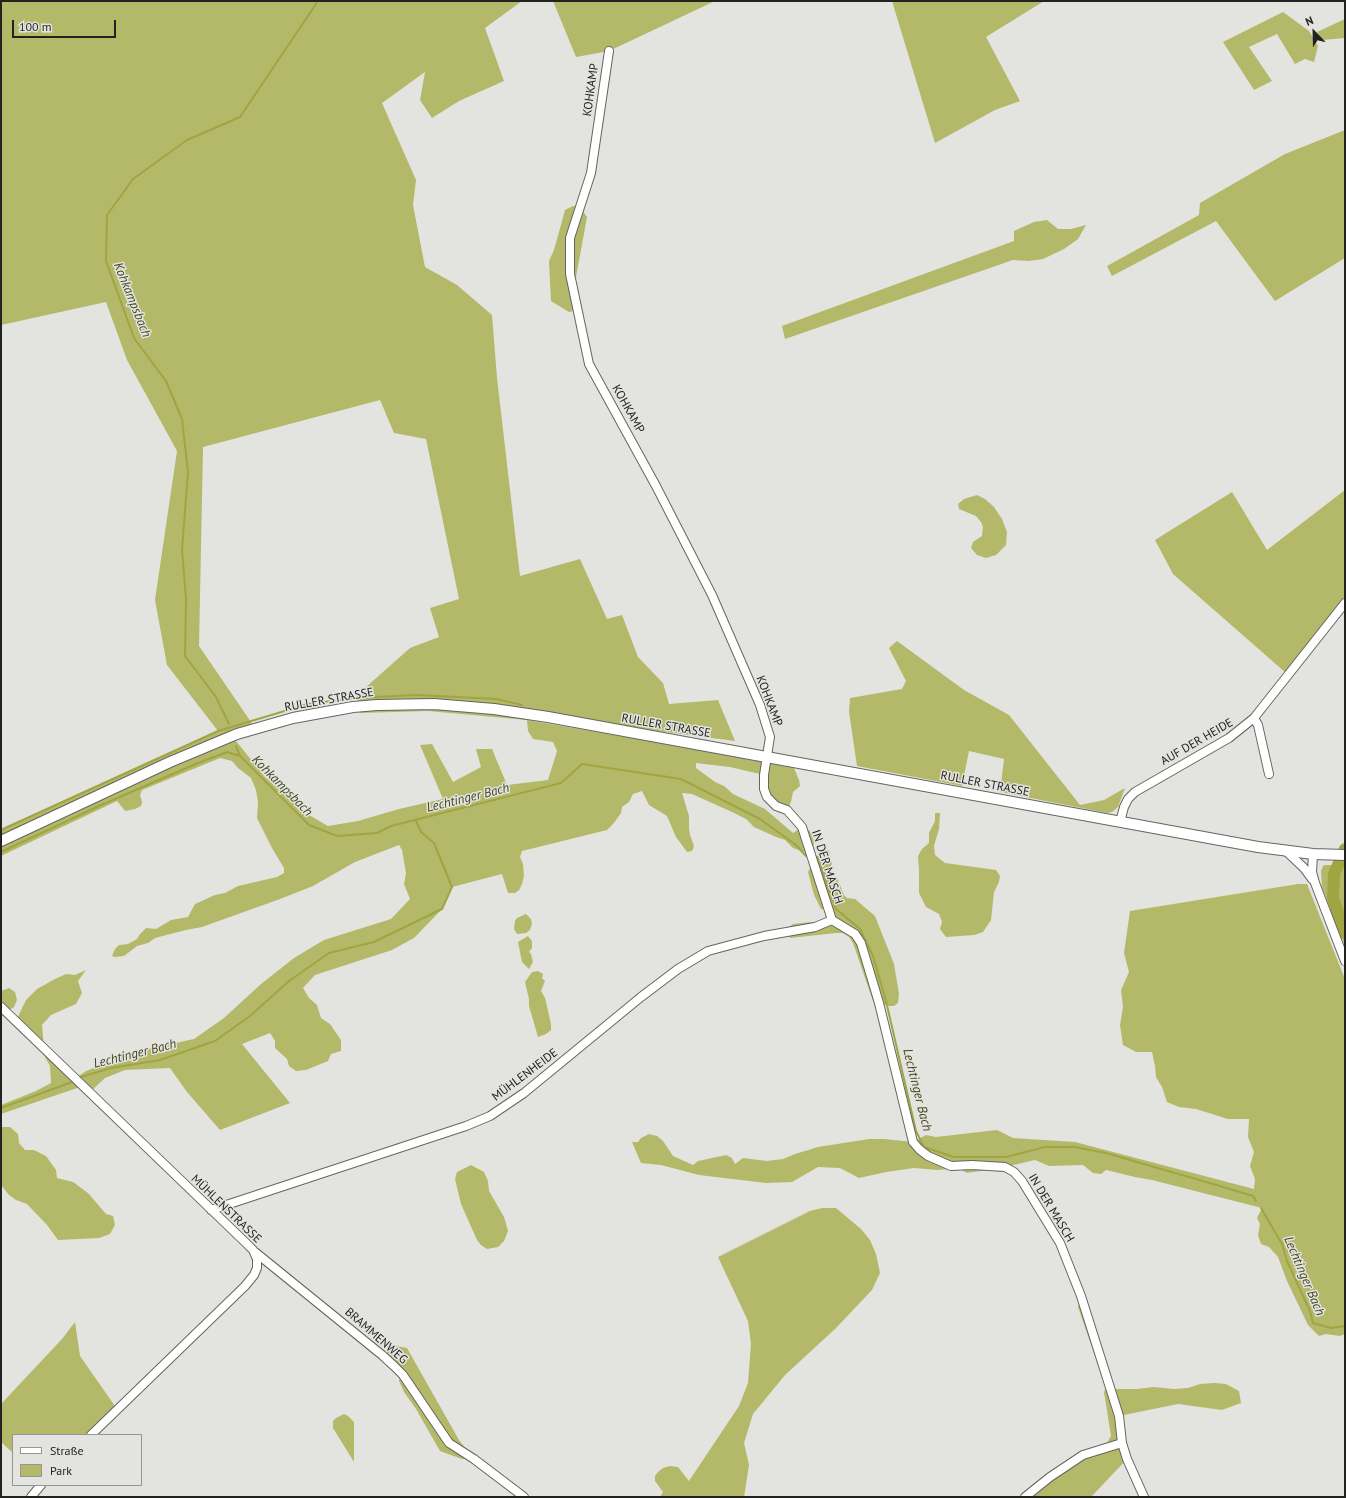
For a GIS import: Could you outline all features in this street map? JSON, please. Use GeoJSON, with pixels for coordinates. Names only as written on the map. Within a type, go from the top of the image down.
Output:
{"type":"FeatureCollection","features":[{"type":"Feature","properties":{"kind":"main road","name":"RULLER STRASSE"},"geometry":{"type":"LineString","coordinates":[[1,841],[170,762],[237,734],[293,718],[353,707],[434,704],[494,709],[548,717],[1258,847],[1313,854],[1341,855]]}},
{"type":"Feature","properties":{"kind":"street","name":"KOHKAMP"},"geometry":{"type":"LineString","coordinates":[[609,51],[591,174],[570,238],[570,274],[589,364],[653,481],[712,595],[767,724],[770,736],[767,756]]}},
{"type":"Feature","properties":{"kind":"street","name":"AUF DER HEIDE"},"geometry":{"type":"LineString","coordinates":[[1120,822],[1128,799],[1135,792],[1229,738],[1254,718],[1345,603]]}},
{"type":"Feature","properties":{"kind":"street"},"geometry":{"type":"LineString","coordinates":[[1254,718],[1258,725],[1270,774]]}},
{"type":"Feature","properties":{"kind":"street","name":"IN DER MASCH"},"geometry":{"type":"LineString","coordinates":[[767,756],[764,782],[764,789],[767,797],[776,806],[787,810],[802,827],[832,920],[855,934],[861,943],[879,1003],[913,1142],[928,1156],[950,1166],[1005,1167],[1014,1172],[1022,1181],[1060,1243],[1081,1296],[1119,1416],[1122,1443],[1127,1459],[1144,1497]]}},
{"type":"Feature","properties":{"kind":"street"},"geometry":{"type":"LineString","coordinates":[[1286,851],[1304,868],[1315,883]]}},
{"type":"Feature","properties":{"kind":"street"},"geometry":{"type":"LineString","coordinates":[[1313,854],[1312,872],[1315,883],[1345,961]]}},
{"type":"Feature","properties":{"kind":"street","name":"MÜHLENHEIDE"},"geometry":{"type":"LineString","coordinates":[[210,1210],[466,1126],[490,1116],[524,1093],[641,997],[672,974],[708,951],[764,936],[815,927],[832,920]]}},
{"type":"Feature","properties":{"kind":"street","name":"MÜHLENSTRASSE"},"geometry":{"type":"LineString","coordinates":[[1,1007],[253,1250],[258,1259],[257,1268],[254,1275],[245,1286],[92,1434]]}},
{"type":"Feature","properties":{"kind":"street","name":"BRAMMENWEG"},"geometry":{"type":"LineString","coordinates":[[253,1250],[394,1366],[403,1375],[449,1443],[474,1459],[524,1497]]}},
{"type":"Feature","properties":{"kind":"street"},"geometry":{"type":"LineString","coordinates":[[1025,1497],[1044,1481],[1083,1455],[1122,1443]]}},
{"type":"Feature","properties":{"kind":"street"},"geometry":{"type":"LineString","coordinates":[[31,1497],[40,1486]]}},
{"type":"Feature","properties":{"kind":"green space"},"geometry":{"type":"Polygon","coordinates":[[[1,1],[522,1],[485,28],[504,81],[459,101],[432,118],[420,100],[425,72],[382,103],[416,180],[413,205],[425,267],[457,285],[492,315],[497,378],[520,576],[580,559],[607,619],[622,615],[638,657],[663,683],[669,704],[718,700],[735,741],[527,714],[527,720],[794,768],[800,786],[793,792],[791,802],[787,810],[767,797],[764,775],[730,767],[696,763],[696,768],[715,782],[724,786],[733,794],[765,809],[793,833],[802,827],[810,831],[814,841],[813,851],[804,852],[793,848],[785,840],[754,827],[746,819],[732,812],[692,794],[682,793],[689,816],[690,835],[694,846],[692,851],[687,852],[676,837],[667,816],[649,805],[642,791],[633,794],[629,802],[622,807],[621,813],[614,823],[607,830],[522,851],[520,857],[523,864],[524,876],[519,890],[515,893],[508,893],[502,874],[452,887],[442,909],[414,938],[392,950],[315,975],[303,988],[309,998],[317,1005],[321,1018],[330,1024],[341,1040],[341,1051],[331,1054],[328,1061],[306,1070],[296,1071],[289,1066],[287,1059],[275,1048],[275,1041],[270,1033],[242,1044],[290,1103],[220,1130],[187,1092],[170,1068],[125,1070],[105,1078],[90,1092],[83,1086],[1,1114],[1,1105],[36,1091],[51,1083],[50,1066],[45,1057],[44,1048],[76,1078],[86,1071],[114,1060],[123,1052],[134,1052],[194,1039],[224,1018],[261,984],[294,958],[324,940],[391,919],[410,899],[404,884],[406,873],[402,850],[399,845],[355,862],[313,886],[280,899],[202,927],[155,938],[148,943],[137,946],[124,956],[112,956],[115,949],[119,945],[128,944],[137,939],[146,928],[156,929],[171,920],[188,917],[195,904],[215,895],[225,893],[238,886],[277,877],[284,873],[284,868],[257,818],[258,802],[256,790],[251,778],[238,768],[232,761],[220,758],[142,790],[140,795],[142,802],[141,806],[135,809],[125,811],[117,801],[1,856],[1,830],[218,731],[167,665],[155,600],[177,451],[127,360],[106,302],[1,325],[1,1]],[[380,400],[203,447],[199,646],[251,722],[254,729],[237,734],[236,741],[265,777],[309,815],[328,826],[358,821],[399,809],[443,799],[420,745],[432,744],[453,782],[481,767],[476,749],[492,749],[507,785],[548,780],[557,751],[553,742],[533,739],[528,731],[527,720],[428,711],[360,713],[353,707],[365,688],[410,648],[439,637],[430,608],[459,599],[426,439],[394,433],[380,400]]]}},
{"type":"Feature","properties":{"kind":"green space"},"geometry":{"type":"Polygon","coordinates":[[[553,1],[715,1],[609,51],[576,57],[553,1]]]}},
{"type":"Feature","properties":{"kind":"green space"},"geometry":{"type":"Polygon","coordinates":[[[892,1],[1044,1],[986,37],[1020,101],[995,110],[935,143],[892,1]]]}},
{"type":"Feature","properties":{"kind":"green space"},"geometry":{"type":"Polygon","coordinates":[[[1283,12],[1309,31],[1318,46],[1314,62],[1305,59],[1295,64],[1277,34],[1249,47],[1272,81],[1254,90],[1223,42],[1283,12]]]}},
{"type":"Feature","properties":{"kind":"green space"},"geometry":{"type":"Polygon","coordinates":[[[1345,19],[1345,38],[1322,40],[1317,32],[1345,19]]]}},
{"type":"Feature","properties":{"kind":"green space"},"geometry":{"type":"Polygon","coordinates":[[[1345,130],[1345,258],[1275,301],[1216,221],[1112,276],[1107,266],[1199,215],[1200,203],[1285,154],[1345,130]]]}},
{"type":"Feature","properties":{"kind":"green space"},"geometry":{"type":"Polygon","coordinates":[[[573,206],[580,207],[587,217],[576,277],[575,296],[578,310],[569,312],[551,301],[549,261],[554,250],[565,210],[573,206]]]}},
{"type":"Feature","properties":{"kind":"green space"},"geometry":{"type":"Polygon","coordinates":[[[1047,220],[1058,229],[1071,229],[1086,225],[1078,239],[1064,249],[1043,259],[1029,261],[1013,260],[785,339],[782,326],[1014,241],[1014,231],[1034,222],[1047,220]]]}},
{"type":"Feature","properties":{"kind":"green space"},"geometry":{"type":"Polygon","coordinates":[[[1345,490],[1345,596],[1286,673],[1173,574],[1155,540],[1232,492],[1267,550],[1345,490]]]}},
{"type":"Feature","properties":{"kind":"green space"},"geometry":{"type":"Polygon","coordinates":[[[977,495],[985,499],[994,507],[1002,519],[1007,532],[1006,545],[996,555],[986,558],[977,555],[971,548],[973,542],[982,536],[983,527],[981,522],[976,516],[959,509],[958,504],[964,499],[977,495]]]}},
{"type":"Feature","properties":{"kind":"green space"},"geometry":{"type":"Polygon","coordinates":[[[897,641],[964,690],[1009,715],[1080,805],[1104,800],[1125,788],[1118,807],[1112,812],[1107,813],[1000,792],[1004,759],[969,751],[962,786],[857,766],[849,712],[850,698],[902,689],[906,681],[889,648],[897,641]]]}},
{"type":"Feature","properties":{"kind":"green space"},"geometry":{"type":"Polygon","coordinates":[[[935,813],[940,813],[939,829],[934,846],[935,855],[945,863],[996,870],[1000,876],[994,892],[991,920],[983,932],[974,935],[946,937],[940,929],[942,922],[939,914],[926,907],[919,893],[918,856],[922,849],[929,843],[929,833],[935,821],[935,813]]]}},
{"type":"Feature","properties":{"kind":"green space"},"geometry":{"type":"Polygon","coordinates":[[[825,849],[829,850],[832,864],[828,875],[837,878],[844,895],[847,898],[855,899],[875,916],[894,964],[899,994],[898,1003],[894,1006],[873,1001],[853,943],[849,937],[843,933],[836,933],[790,938],[787,932],[789,927],[793,924],[811,922],[815,927],[831,920],[828,909],[821,909],[814,895],[808,872],[816,857],[825,849]]]}},
{"type":"Feature","properties":{"kind":"green space"},"geometry":{"type":"Polygon","coordinates":[[[1325,865],[1345,865],[1345,946],[1322,887],[1321,871],[1325,865]]]}},
{"type":"Feature","properties":{"kind":"green space"},"geometry":{"type":"Polygon","coordinates":[[[1298,884],[1307,884],[1345,979],[1345,1334],[1340,1336],[1326,1334],[1319,1336],[1308,1325],[1287,1281],[1278,1257],[1269,1247],[1261,1244],[1258,1235],[1260,1224],[1257,1218],[1262,1208],[1106,1170],[1101,1174],[1093,1173],[1083,1165],[1049,1166],[1035,1160],[1005,1167],[1013,1177],[1006,1172],[986,1170],[967,1173],[962,1170],[914,1168],[859,1178],[840,1168],[818,1167],[792,1182],[766,1183],[699,1175],[661,1165],[641,1163],[632,1142],[638,1142],[641,1138],[649,1134],[657,1136],[663,1141],[673,1156],[693,1165],[698,1161],[726,1155],[732,1158],[735,1164],[743,1158],[767,1161],[783,1159],[818,1147],[869,1139],[913,1142],[926,1135],[936,1137],[997,1130],[1013,1138],[1075,1142],[1254,1189],[1255,1179],[1250,1166],[1254,1152],[1248,1137],[1249,1119],[1228,1119],[1196,1109],[1179,1107],[1167,1102],[1162,1087],[1156,1077],[1152,1052],[1136,1052],[1123,1045],[1120,1025],[1123,1007],[1121,990],[1129,972],[1124,953],[1130,911],[1298,884]]]}},
{"type":"Feature","properties":{"kind":"green space"},"geometry":{"type":"Polygon","coordinates":[[[526,914],[531,919],[532,924],[530,930],[526,933],[517,934],[514,929],[515,921],[517,918],[526,914]]]}},
{"type":"Feature","properties":{"kind":"green space"},"geometry":{"type":"Polygon","coordinates":[[[528,936],[532,941],[532,948],[529,952],[533,962],[529,969],[522,962],[518,942],[528,936]]]}},
{"type":"Feature","properties":{"kind":"green space"},"geometry":{"type":"Polygon","coordinates":[[[86,970],[78,981],[82,993],[76,1004],[51,1015],[42,1025],[44,1048],[16,1021],[26,1000],[37,989],[55,979],[66,974],[75,975],[86,970]]]}},
{"type":"Feature","properties":{"kind":"green space"},"geometry":{"type":"Polygon","coordinates":[[[538,971],[543,974],[542,978],[545,981],[541,991],[545,998],[551,1030],[538,1037],[529,1006],[525,982],[532,972],[538,971]]]}},
{"type":"Feature","properties":{"kind":"green space"},"geometry":{"type":"Polygon","coordinates":[[[9,988],[15,992],[17,1000],[14,1007],[6,1012],[1,1007],[1,991],[9,988]]]}},
{"type":"Feature","properties":{"kind":"green space"},"geometry":{"type":"Polygon","coordinates":[[[1,1127],[10,1127],[18,1134],[19,1143],[25,1150],[34,1150],[46,1156],[56,1170],[57,1178],[73,1182],[88,1193],[106,1214],[113,1216],[115,1225],[110,1234],[99,1238],[58,1240],[47,1225],[27,1204],[16,1200],[9,1195],[1,1185],[1,1127]]]}},
{"type":"Feature","properties":{"kind":"green space"},"geometry":{"type":"Polygon","coordinates":[[[471,1165],[484,1172],[488,1181],[489,1191],[504,1217],[508,1231],[504,1241],[498,1247],[487,1249],[481,1245],[477,1240],[461,1204],[455,1179],[457,1172],[471,1165]]]}},
{"type":"Feature","properties":{"kind":"green space"},"geometry":{"type":"Polygon","coordinates":[[[822,1208],[836,1208],[861,1229],[870,1240],[876,1254],[880,1273],[872,1290],[835,1329],[785,1375],[753,1414],[744,1443],[749,1465],[744,1497],[660,1497],[663,1492],[655,1481],[655,1476],[658,1472],[663,1468],[670,1466],[678,1467],[689,1481],[739,1406],[748,1383],[751,1344],[748,1321],[718,1257],[810,1211],[822,1208]]]}},
{"type":"Feature","properties":{"kind":"green space"},"geometry":{"type":"Polygon","coordinates":[[[1081,1296],[1110,1389],[1137,1389],[1153,1387],[1174,1389],[1188,1388],[1200,1384],[1226,1384],[1239,1391],[1241,1403],[1222,1410],[1178,1404],[1119,1416],[1127,1459],[1091,1497],[1026,1497],[1067,1465],[1104,1448],[1111,1436],[1104,1392],[1106,1388],[1078,1307],[1081,1296]]]}},
{"type":"Feature","properties":{"kind":"green space"},"geometry":{"type":"Polygon","coordinates":[[[75,1322],[80,1356],[117,1409],[92,1434],[12,1434],[12,1452],[1,1442],[1,1404],[62,1339],[75,1322]]]}},
{"type":"Feature","properties":{"kind":"green space"},"geometry":{"type":"Polygon","coordinates":[[[396,1346],[407,1348],[459,1440],[474,1459],[462,1459],[440,1451],[416,1409],[404,1392],[399,1381],[400,1373],[382,1355],[396,1346]]]}},
{"type":"Feature","properties":{"kind":"green space"},"geometry":{"type":"Polygon","coordinates":[[[344,1414],[354,1422],[354,1462],[333,1428],[333,1421],[344,1414]]]}},
{"type":"Feature","properties":{"kind":"waterway","name":"Kohkampsbach"},"geometry":{"type":"LineString","coordinates":[[229,724],[216,697],[185,656],[186,599],[182,550],[188,472],[182,419],[166,381],[134,338],[106,261],[107,215],[133,179],[187,140],[240,117],[318,1]]}},
{"type":"Feature","properties":{"kind":"waterway"},"geometry":{"type":"LineString","coordinates":[[3,829],[218,731],[308,704],[354,698],[417,695],[496,699],[522,705]]}},
{"type":"Feature","properties":{"kind":"waterway","name":"Lechtinger Bach"},"geometry":{"type":"LineString","coordinates":[[236,746],[240,756],[309,825],[337,836],[377,833],[391,826],[561,783],[582,764],[681,779],[760,819],[796,845],[806,856]]}},
{"type":"Feature","properties":{"kind":"waterway"},"geometry":{"type":"LineString","coordinates":[[1,852],[99,806],[198,763],[227,752],[240,756]]}},
{"type":"Feature","properties":{"kind":"waterway","name":"Lechtinger Bach"},"geometry":{"type":"LineString","coordinates":[[81,1077],[111,1068],[160,1060],[215,1041],[250,1016],[289,981],[329,953],[374,942],[442,909],[452,887],[434,843],[421,832],[416,821]]}},
{"type":"Feature","properties":{"kind":"waterway"},"geometry":{"type":"LineString","coordinates":[[1345,849],[1334,874],[1333,898],[1345,933]]}},
{"type":"Feature","properties":{"kind":"waterway","name":"Lechtinger Bach"},"geometry":{"type":"LineString","coordinates":[[817,857],[836,909],[860,929],[873,956],[886,1001],[916,1131],[924,1147],[954,1157],[1006,1157],[1045,1147],[1074,1147],[1106,1153],[1213,1184],[1253,1196],[1256,1201]]}},
{"type":"Feature","properties":{"kind":"waterway","name":"Lechtinger Bach"},"geometry":{"type":"LineString","coordinates":[[1,1108],[72,1082]]}},
{"type":"Feature","properties":{"kind":"waterway","name":"Lechtinger Bach"},"geometry":{"type":"LineString","coordinates":[[1261,1208],[1282,1244],[1287,1261],[1310,1311],[1313,1323],[1331,1328],[1345,1326]]}}]}
